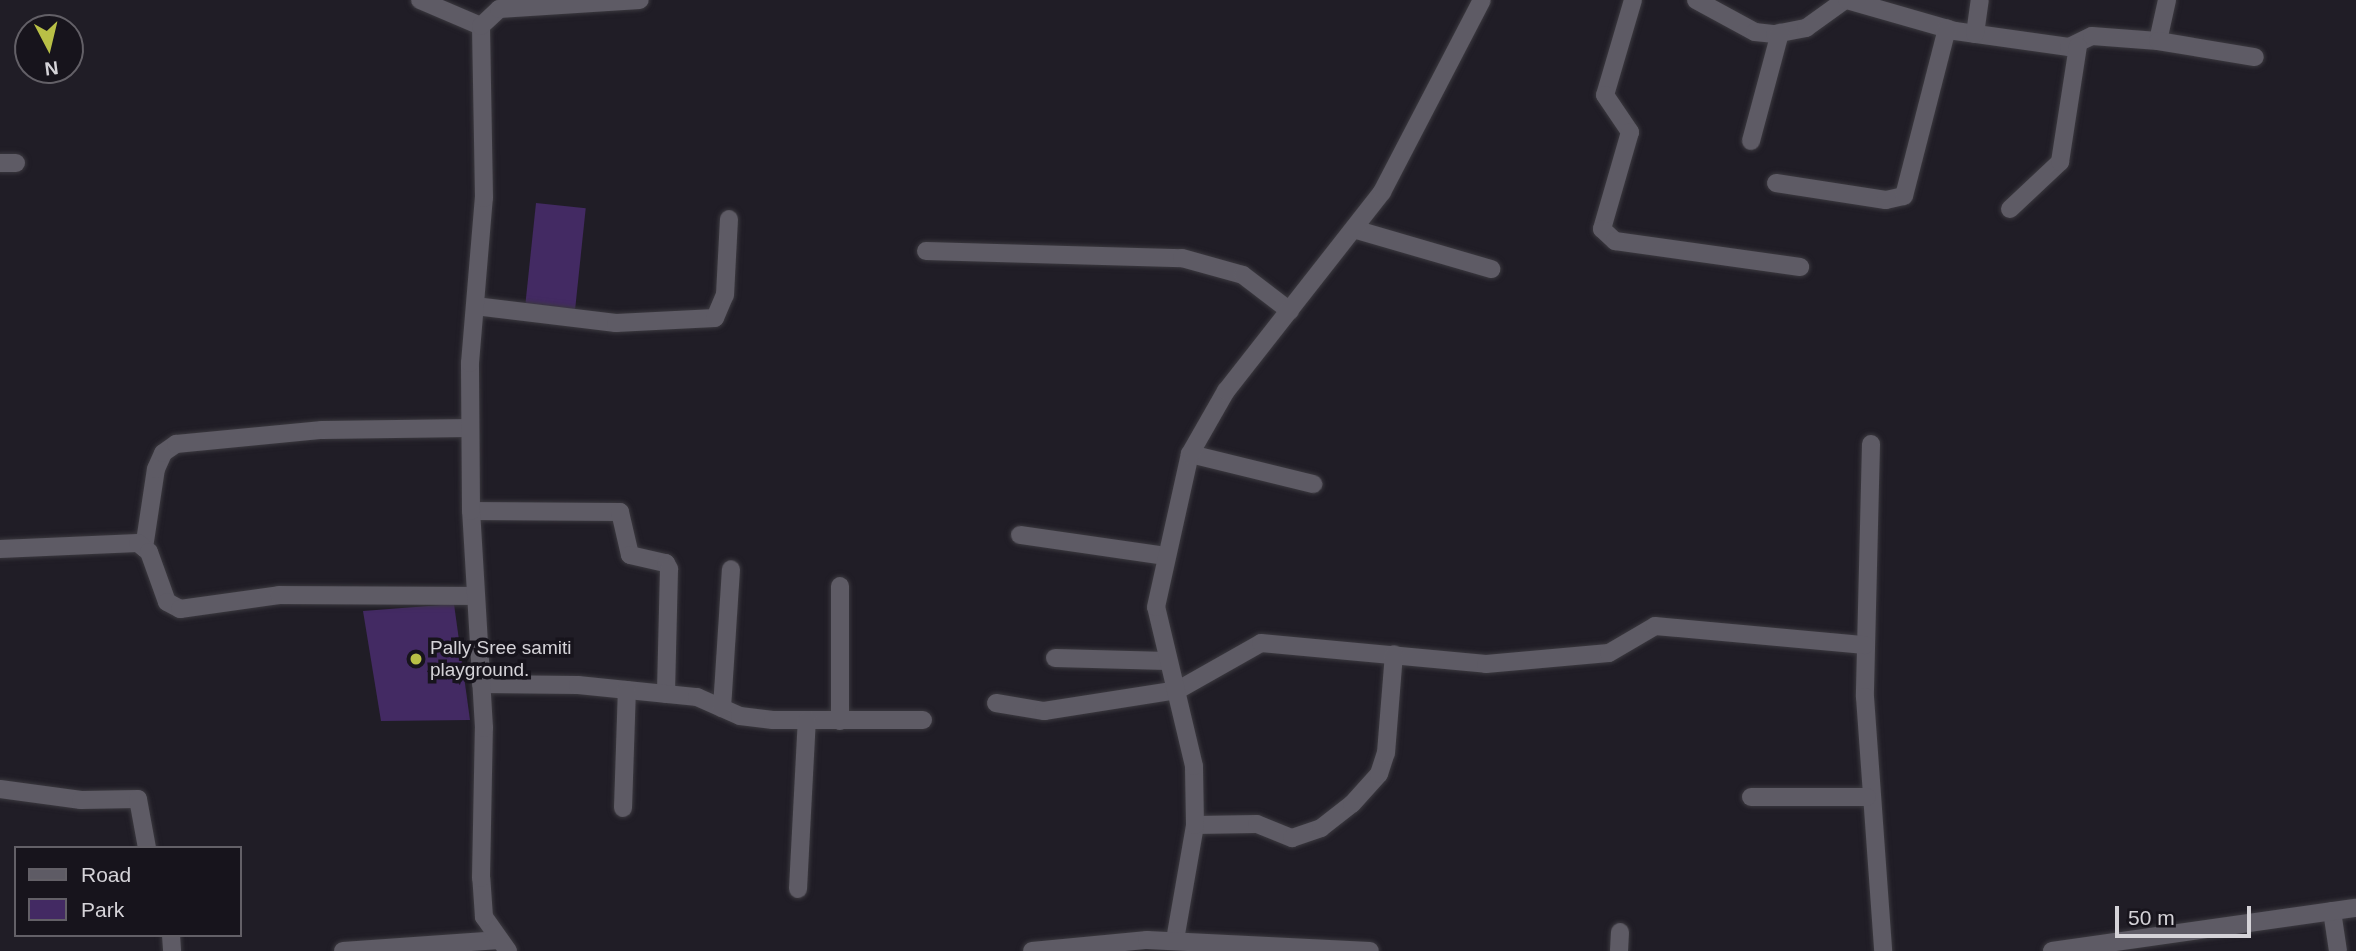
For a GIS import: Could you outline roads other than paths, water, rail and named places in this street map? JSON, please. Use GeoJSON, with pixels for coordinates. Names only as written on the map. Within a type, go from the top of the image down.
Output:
{"type":"FeatureCollection","features":[{"type":"Feature","properties":{"kind":"street"},"geometry":{"type":"LineString","coordinates":[[420,0],[481,26]]}},
{"type":"Feature","properties":{"kind":"street"},"geometry":{"type":"LineString","coordinates":[[504,945],[484,917],[481,878],[481,684],[471,511],[470,428],[475,306],[484,198],[481,26],[499,9],[640,0]]}},
{"type":"Feature","properties":{"kind":"street"},"geometry":{"type":"LineString","coordinates":[[1175,940],[1195,825],[1194,766],[1178,690],[1168,661],[1156,607],[1165,556],[1190,454],[1226,391],[1357,230],[1482,0]]}},
{"type":"Feature","properties":{"kind":"street"},"geometry":{"type":"LineString","coordinates":[[1633,0],[1605,95],[1630,132],[1602,229],[1615,241],[1800,267]]}},
{"type":"Feature","properties":{"kind":"street"},"geometry":{"type":"LineString","coordinates":[[1696,0],[1755,32],[1780,33],[1806,28],[1846,0],[1975,34],[2078,46],[2092,36],[2158,41],[2255,57]]}},
{"type":"Feature","properties":{"kind":"street"},"geometry":{"type":"LineString","coordinates":[[1975,34],[1980,0]]}},
{"type":"Feature","properties":{"kind":"street"},"geometry":{"type":"LineString","coordinates":[[2158,41],[2167,0]]}},
{"type":"Feature","properties":{"kind":"street"},"geometry":{"type":"LineString","coordinates":[[1776,183],[1886,200],[1905,196],[1947,28]]}},
{"type":"Feature","properties":{"kind":"street"},"geometry":{"type":"LineString","coordinates":[[1751,141],[1780,33]]}},
{"type":"Feature","properties":{"kind":"street"},"geometry":{"type":"LineString","coordinates":[[2010,209],[2060,162],[2078,46]]}},
{"type":"Feature","properties":{"kind":"street"},"geometry":{"type":"LineString","coordinates":[[475,306],[616,323],[715,318],[725,295],[729,219]]}},
{"type":"Feature","properties":{"kind":"street"},"geometry":{"type":"LineString","coordinates":[[1357,230],[1491,269]]}},
{"type":"Feature","properties":{"kind":"street"},"geometry":{"type":"LineString","coordinates":[[926,251],[1182,258],[1243,275],[1290,311]]}},
{"type":"Feature","properties":{"kind":"street"},"geometry":{"type":"LineString","coordinates":[[470,428],[322,430],[176,444],[163,453],[156,469],[144,548],[167,602],[180,609],[279,595],[476,596]]}},
{"type":"Feature","properties":{"kind":"street"},"geometry":{"type":"LineString","coordinates":[[1871,444],[1865,645],[1867,797],[1883,951]]}},
{"type":"Feature","properties":{"kind":"street"},"geometry":{"type":"LineString","coordinates":[[1190,454],[1313,484]]}},
{"type":"Feature","properties":{"kind":"street"},"geometry":{"type":"LineString","coordinates":[[471,511],[620,512],[630,555],[669,569],[666,694]]}},
{"type":"Feature","properties":{"kind":"street"},"geometry":{"type":"LineString","coordinates":[[1020,535],[1165,556]]}},
{"type":"Feature","properties":{"kind":"street"},"geometry":{"type":"LineString","coordinates":[[0,548],[116,539],[144,548]]}},
{"type":"Feature","properties":{"kind":"street"},"geometry":{"type":"LineString","coordinates":[[722,708],[731,569]]}},
{"type":"Feature","properties":{"kind":"street"},"geometry":{"type":"LineString","coordinates":[[840,586],[840,721]]}},
{"type":"Feature","properties":{"kind":"street"},"geometry":{"type":"LineString","coordinates":[[996,703],[1044,710],[1178,690],[1261,643],[1519,664],[1609,653],[1655,626],[1865,645]]}},
{"type":"Feature","properties":{"kind":"street"},"geometry":{"type":"LineString","coordinates":[[1195,825],[1257,824],[1292,838],[1321,828],[1352,804],[1379,774],[1386,753],[1394,654]]}},
{"type":"Feature","properties":{"kind":"street"},"geometry":{"type":"LineString","coordinates":[[1055,658],[1168,661]]}},
{"type":"Feature","properties":{"kind":"street"},"geometry":{"type":"LineString","coordinates":[[481,684],[666,694],[722,708],[740,716],[840,721],[923,720]]}},
{"type":"Feature","properties":{"kind":"street"},"geometry":{"type":"LineString","coordinates":[[623,807],[627,690]]}},
{"type":"Feature","properties":{"kind":"street"},"geometry":{"type":"LineString","coordinates":[[798,889],[807,720]]}},
{"type":"Feature","properties":{"kind":"street"},"geometry":{"type":"LineString","coordinates":[[0,789],[81,800],[138,799],[147,846]]}},
{"type":"Feature","properties":{"kind":"street"},"geometry":{"type":"LineString","coordinates":[[1751,797],[1867,797]]}},
{"type":"Feature","properties":{"kind":"street"},"geometry":{"type":"LineString","coordinates":[[2052,951],[2121,945],[2356,908]]}},
{"type":"Feature","properties":{"kind":"street"},"geometry":{"type":"LineString","coordinates":[[2332,911],[2338,951]]}},
{"type":"Feature","properties":{"kind":"street"},"geometry":{"type":"LineString","coordinates":[[1619,951],[1620,932]]}},
{"type":"Feature","properties":{"kind":"street"},"geometry":{"type":"LineString","coordinates":[[1032,951],[1175,940],[1370,951]]}},
{"type":"Feature","properties":{"kind":"street"},"geometry":{"type":"LineString","coordinates":[[343,951],[504,945]]}},
{"type":"Feature","properties":{"kind":"place","name":"Pally Sree samiti playground."},"geometry":{"type":"Point","coordinates":[416,659]}}]}
